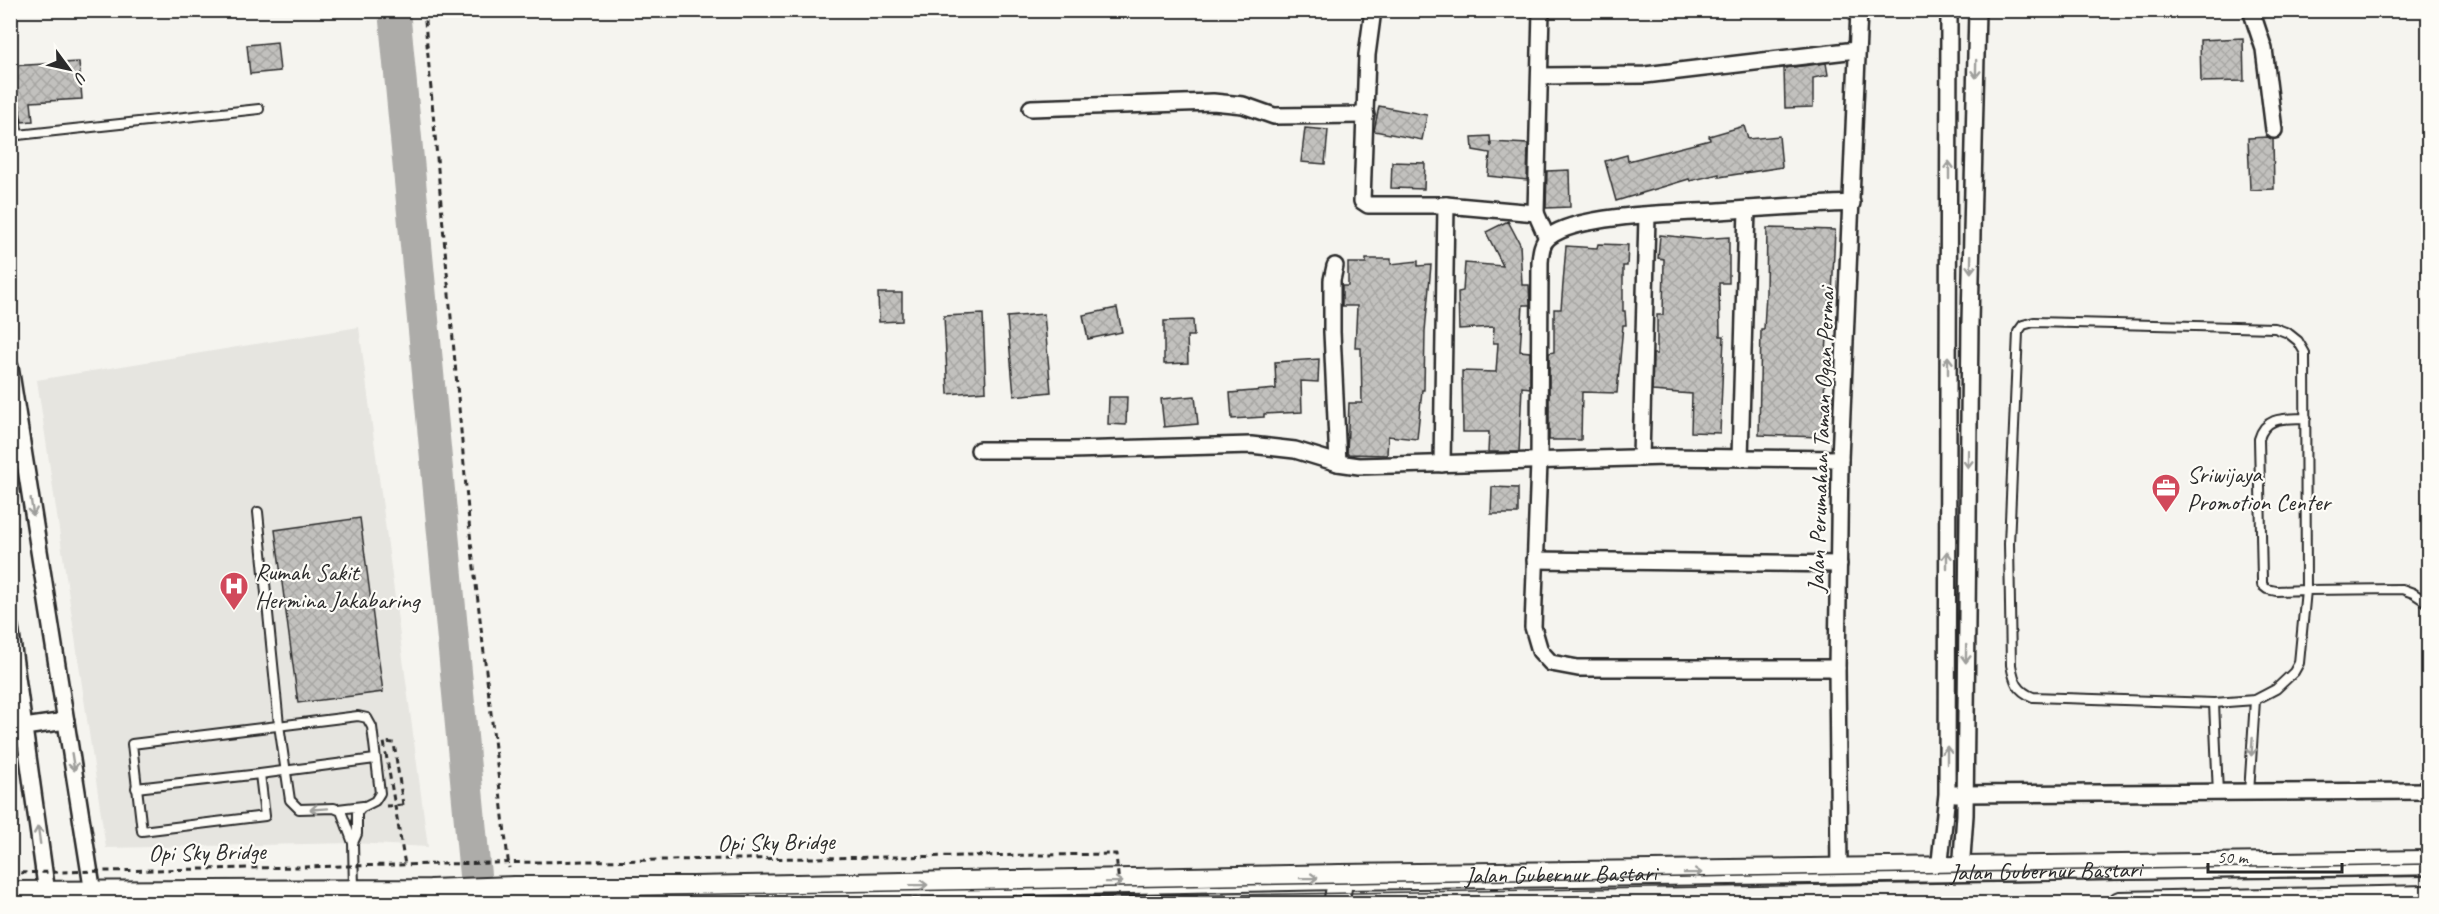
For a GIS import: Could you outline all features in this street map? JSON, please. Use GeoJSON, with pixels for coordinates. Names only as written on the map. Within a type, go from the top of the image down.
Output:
{"type":"FeatureCollection","features":[{"type":"Feature","properties":{"kind":"highway","name":"Jalan Gubernur Bastari"},"geometry":{"type":"LineString","coordinates":[[10,894],[47,898],[93,893],[295,897],[354,892],[431,898],[1341,877],[1839,872],[1952,860],[2428,863]]}},
{"type":"Feature","properties":{"kind":"highway"},"geometry":{"type":"LineString","coordinates":[[1336,903],[1341,877]]}},
{"type":"Feature","properties":{"kind":"highway","name":"Jalan Gubernur Bastari"},"geometry":{"type":"LineString","coordinates":[[680,892],[724,903]]}},
{"type":"Feature","properties":{"kind":"highway","name":"Jalan Gubernur Bastari"},"geometry":{"type":"LineString","coordinates":[[2120,903],[2389,901],[2428,898]]}},
{"type":"Feature","properties":{"kind":"street"},"geometry":{"type":"LineString","coordinates":[[1373,10],[1367,55],[1362,201],[1368,205],[1446,205],[1536,213]]}},
{"type":"Feature","properties":{"kind":"street"},"geometry":{"type":"LineString","coordinates":[[1542,10],[1536,213],[1547,238]]}},
{"type":"Feature","properties":{"kind":"street","name":"Jalan Perumahan Taman Ogan Permai"},"geometry":{"type":"LineString","coordinates":[[1839,872],[1837,668],[1840,459],[1859,10]]}},
{"type":"Feature","properties":{"kind":"street"},"geometry":{"type":"LineString","coordinates":[[1949,10],[1947,794],[1945,814],[1952,860]]}},
{"type":"Feature","properties":{"kind":"street"},"geometry":{"type":"LineString","coordinates":[[1952,860],[1965,815],[1970,322],[1977,10]]}},
{"type":"Feature","properties":{"kind":"street"},"geometry":{"type":"LineString","coordinates":[[2251,10],[2264,50],[2274,130]]}},
{"type":"Feature","properties":{"kind":"street"},"geometry":{"type":"LineString","coordinates":[[1541,76],[1646,75],[1856,50]]}},
{"type":"Feature","properties":{"kind":"street"},"geometry":{"type":"LineString","coordinates":[[1031,108],[1213,102],[1243,105],[1274,116],[1366,114]]}},
{"type":"Feature","properties":{"kind":"street"},"geometry":{"type":"LineString","coordinates":[[1837,668],[1578,668],[1551,663],[1540,651],[1533,627],[1539,462],[1540,262],[1542,247],[1547,238],[1566,227],[1587,222],[1852,203]]}},
{"type":"Feature","properties":{"kind":"street"},"geometry":{"type":"LineString","coordinates":[[1442,464],[1446,205]]}},
{"type":"Feature","properties":{"kind":"street"},"geometry":{"type":"LineString","coordinates":[[1740,458],[1747,209]]}},
{"type":"Feature","properties":{"kind":"street"},"geometry":{"type":"LineString","coordinates":[[1641,458],[1647,216]]}},
{"type":"Feature","properties":{"kind":"street"},"geometry":{"type":"LineString","coordinates":[[1335,266],[1332,280],[1332,332],[1338,463]]}},
{"type":"Feature","properties":{"kind":"street"},"geometry":{"type":"LineString","coordinates":[[10,367],[93,893]]}},
{"type":"Feature","properties":{"kind":"street"},"geometry":{"type":"LineString","coordinates":[[979,450],[1083,450],[1251,445],[1295,450],[1338,463],[1359,466],[1641,458],[1840,459]]}},
{"type":"Feature","properties":{"kind":"street"},"geometry":{"type":"LineString","coordinates":[[1535,560],[1839,564]]}},
{"type":"Feature","properties":{"kind":"street"},"geometry":{"type":"LineString","coordinates":[[10,627],[47,898]]}},
{"type":"Feature","properties":{"kind":"street"},"geometry":{"type":"LineString","coordinates":[[24,727],[66,722]]}},
{"type":"Feature","properties":{"kind":"street"},"geometry":{"type":"LineString","coordinates":[[1947,794],[2428,791]]}},
{"type":"Feature","properties":{"kind":"lane"},"geometry":{"type":"LineString","coordinates":[[10,90],[14,136],[259,109]]}},
{"type":"Feature","properties":{"kind":"lane"},"geometry":{"type":"LineString","coordinates":[[2034,322],[2275,328],[2288,333],[2298,341],[2305,353],[2306,590],[2299,663],[2294,672],[2276,689],[2255,700],[2214,703],[2033,697],[2026,694],[2014,682],[2011,665],[2009,544],[2018,332],[2024,325],[2034,322]]}},
{"type":"Feature","properties":{"kind":"lane"},"geometry":{"type":"LineString","coordinates":[[2306,418],[2276,419],[2268,422],[2259,439],[2262,585],[2267,589],[2277,591],[2402,590],[2413,592],[2428,603]]}},
{"type":"Feature","properties":{"kind":"lane"},"geometry":{"type":"LineString","coordinates":[[258,512],[279,725],[291,800],[295,807],[304,810],[338,809],[375,801],[380,793],[372,727],[367,718],[358,716],[279,725],[132,744],[142,831],[266,816],[260,774]]}},
{"type":"Feature","properties":{"kind":"lane"},"geometry":{"type":"LineString","coordinates":[[2249,793],[2255,700]]}},
{"type":"Feature","properties":{"kind":"lane"},"geometry":{"type":"LineString","coordinates":[[2214,703],[2218,794]]}},
{"type":"Feature","properties":{"kind":"lane"},"geometry":{"type":"LineString","coordinates":[[136,788],[375,759]]}},
{"type":"Feature","properties":{"kind":"lane"},"geometry":{"type":"LineString","coordinates":[[10,805],[13,818],[10,828]]}},
{"type":"Feature","properties":{"kind":"lane"},"geometry":{"type":"LineString","coordinates":[[354,892],[353,843],[357,834],[357,813],[364,805]]}},
{"type":"Feature","properties":{"kind":"lane"},"geometry":{"type":"LineString","coordinates":[[338,809],[345,816],[349,836],[353,843]]}},
{"type":"Feature","properties":{"kind":"path"},"geometry":{"type":"LineString","coordinates":[[424,10],[470,533],[507,854],[514,896]]}},
{"type":"Feature","properties":{"kind":"path"},"geometry":{"type":"LineString","coordinates":[[403,805],[394,743],[384,742],[405,865]]}},
{"type":"Feature","properties":{"kind":"path","name":"Opi Sky Bridge"},"geometry":{"type":"LineString","coordinates":[[10,873],[1116,854],[1119,885]]}},
{"type":"Feature","properties":{"kind":"shaded area","name":"Rumah Sakit Hermina Jakabaring"},"geometry":{"type":"Polygon","coordinates":[[[359,327],[428,847],[353,843],[106,848],[37,380],[359,327]]]}},
{"type":"Feature","properties":{"kind":"building"},"geometry":{"type":"Polygon","coordinates":[[[2243,38],[2244,81],[2201,82],[2200,40],[2243,38]]]}},
{"type":"Feature","properties":{"kind":"building"},"geometry":{"type":"Polygon","coordinates":[[[277,42],[280,71],[250,74],[247,45],[277,42]]]}},
{"type":"Feature","properties":{"kind":"building"},"geometry":{"type":"Polygon","coordinates":[[[79,62],[82,99],[31,102],[33,121],[22,122],[16,88],[10,84],[10,66],[79,62]]]}},
{"type":"Feature","properties":{"kind":"building"},"geometry":{"type":"Polygon","coordinates":[[[1826,63],[1828,75],[1813,78],[1813,107],[1785,108],[1784,68],[1826,63]]]}},
{"type":"Feature","properties":{"kind":"building"},"geometry":{"type":"Polygon","coordinates":[[[1379,106],[1427,115],[1422,140],[1374,131],[1379,106]]]}},
{"type":"Feature","properties":{"kind":"building"},"geometry":{"type":"Polygon","coordinates":[[[1744,126],[1748,139],[1779,136],[1782,167],[1719,177],[1719,174],[1690,181],[1689,179],[1616,201],[1605,161],[1627,155],[1628,161],[1710,140],[1709,136],[1744,126]]]}},
{"type":"Feature","properties":{"kind":"building"},"geometry":{"type":"Polygon","coordinates":[[[1305,128],[1328,130],[1325,164],[1301,162],[1305,128]]]}},
{"type":"Feature","properties":{"kind":"building"},"geometry":{"type":"Polygon","coordinates":[[[1490,136],[1491,147],[1491,142],[1528,144],[1527,180],[1488,176],[1490,153],[1473,150],[1472,137],[1490,136]]]}},
{"type":"Feature","properties":{"kind":"building"},"geometry":{"type":"Polygon","coordinates":[[[2248,138],[2273,139],[2274,189],[2250,190],[2248,138]]]}},
{"type":"Feature","properties":{"kind":"building"},"geometry":{"type":"Polygon","coordinates":[[[1392,162],[1425,163],[1424,189],[1391,188],[1392,162]]]}},
{"type":"Feature","properties":{"kind":"building"},"geometry":{"type":"Polygon","coordinates":[[[1569,170],[1570,207],[1546,208],[1547,171],[1569,170]]]}},
{"type":"Feature","properties":{"kind":"building"},"geometry":{"type":"Polygon","coordinates":[[[1508,221],[1520,244],[1522,285],[1529,285],[1530,305],[1523,305],[1520,351],[1530,352],[1530,388],[1522,387],[1519,452],[1488,452],[1489,432],[1463,432],[1462,371],[1496,372],[1498,343],[1493,343],[1494,327],[1459,329],[1458,292],[1463,291],[1465,263],[1503,266],[1486,232],[1508,221]]]}},
{"type":"Feature","properties":{"kind":"building"},"geometry":{"type":"Polygon","coordinates":[[[1767,228],[1835,230],[1832,296],[1829,296],[1822,437],[1759,435],[1761,329],[1764,329],[1767,228]]]}},
{"type":"Feature","properties":{"kind":"building"},"geometry":{"type":"Polygon","coordinates":[[[1660,235],[1700,239],[1729,237],[1729,283],[1719,283],[1720,336],[1724,336],[1720,433],[1691,432],[1692,394],[1652,391],[1653,354],[1657,354],[1657,315],[1663,315],[1664,259],[1658,258],[1660,235]]]}},
{"type":"Feature","properties":{"kind":"building"},"geometry":{"type":"Polygon","coordinates":[[[1598,244],[1628,245],[1627,266],[1623,266],[1623,311],[1625,311],[1626,325],[1623,325],[1617,393],[1582,392],[1581,440],[1549,440],[1549,353],[1554,352],[1554,309],[1561,309],[1566,246],[1597,248],[1598,244]]]}},
{"type":"Feature","properties":{"kind":"building"},"geometry":{"type":"Polygon","coordinates":[[[1366,259],[1391,259],[1391,264],[1418,261],[1418,266],[1431,265],[1425,331],[1424,390],[1422,390],[1417,439],[1388,436],[1387,455],[1347,454],[1349,403],[1362,403],[1361,348],[1355,348],[1357,306],[1342,306],[1342,286],[1348,286],[1348,263],[1366,263],[1366,259]]]}},
{"type":"Feature","properties":{"kind":"building"},"geometry":{"type":"Polygon","coordinates":[[[878,293],[902,293],[902,321],[879,322],[878,293]]]}},
{"type":"Feature","properties":{"kind":"building"},"geometry":{"type":"Polygon","coordinates":[[[1117,308],[1122,332],[1088,339],[1083,315],[1117,308]]]}},
{"type":"Feature","properties":{"kind":"building"},"geometry":{"type":"Polygon","coordinates":[[[983,314],[986,391],[948,394],[944,316],[983,314]]]}},
{"type":"Feature","properties":{"kind":"building"},"geometry":{"type":"Polygon","coordinates":[[[1044,314],[1051,392],[1014,396],[1007,317],[1044,314]]]}},
{"type":"Feature","properties":{"kind":"building"},"geometry":{"type":"Polygon","coordinates":[[[1193,320],[1194,336],[1187,336],[1188,363],[1164,364],[1164,321],[1193,320]]]}},
{"type":"Feature","properties":{"kind":"building"},"geometry":{"type":"Polygon","coordinates":[[[1319,359],[1318,382],[1301,381],[1302,412],[1232,419],[1230,393],[1276,389],[1275,362],[1319,359]]]}},
{"type":"Feature","properties":{"kind":"building"},"geometry":{"type":"Polygon","coordinates":[[[1195,396],[1198,424],[1164,427],[1161,399],[1195,396]]]}},
{"type":"Feature","properties":{"kind":"building"},"geometry":{"type":"Polygon","coordinates":[[[1109,397],[1127,397],[1126,425],[1108,424],[1109,397]]]}},
{"type":"Feature","properties":{"kind":"building"},"geometry":{"type":"Polygon","coordinates":[[[1492,487],[1518,488],[1518,514],[1491,514],[1492,487]]]}},
{"type":"Feature","properties":{"kind":"building"},"geometry":{"type":"Polygon","coordinates":[[[360,518],[383,692],[298,703],[275,530],[360,518]]]}},
{"type":"Feature","properties":{"kind":"building"},"geometry":{"type":"Polygon","coordinates":[[[1209,894],[1209,903],[844,903],[844,900],[1209,894]]]}},
{"type":"Feature","properties":{"kind":"waterway"},"geometry":{"type":"LineString","coordinates":[[394,10],[475,875]]}},
{"type":"Feature","properties":{"kind":"tram line"},"geometry":{"type":"LineString","coordinates":[[614,896],[2428,864]]}},
{"type":"Feature","properties":{"kind":"tram line"},"geometry":{"type":"LineString","coordinates":[[698,904],[2428,875]]}},
{"type":"Feature","properties":{"kind":"place","name":"Sriwijaya Promotion Center"},"geometry":{"type":"Point","coordinates":[2166,514]}},
{"type":"Feature","properties":{"kind":"place","name":"Rumah Sakit Hermina Jakabaring"},"geometry":{"type":"Point","coordinates":[234,612]}}]}
